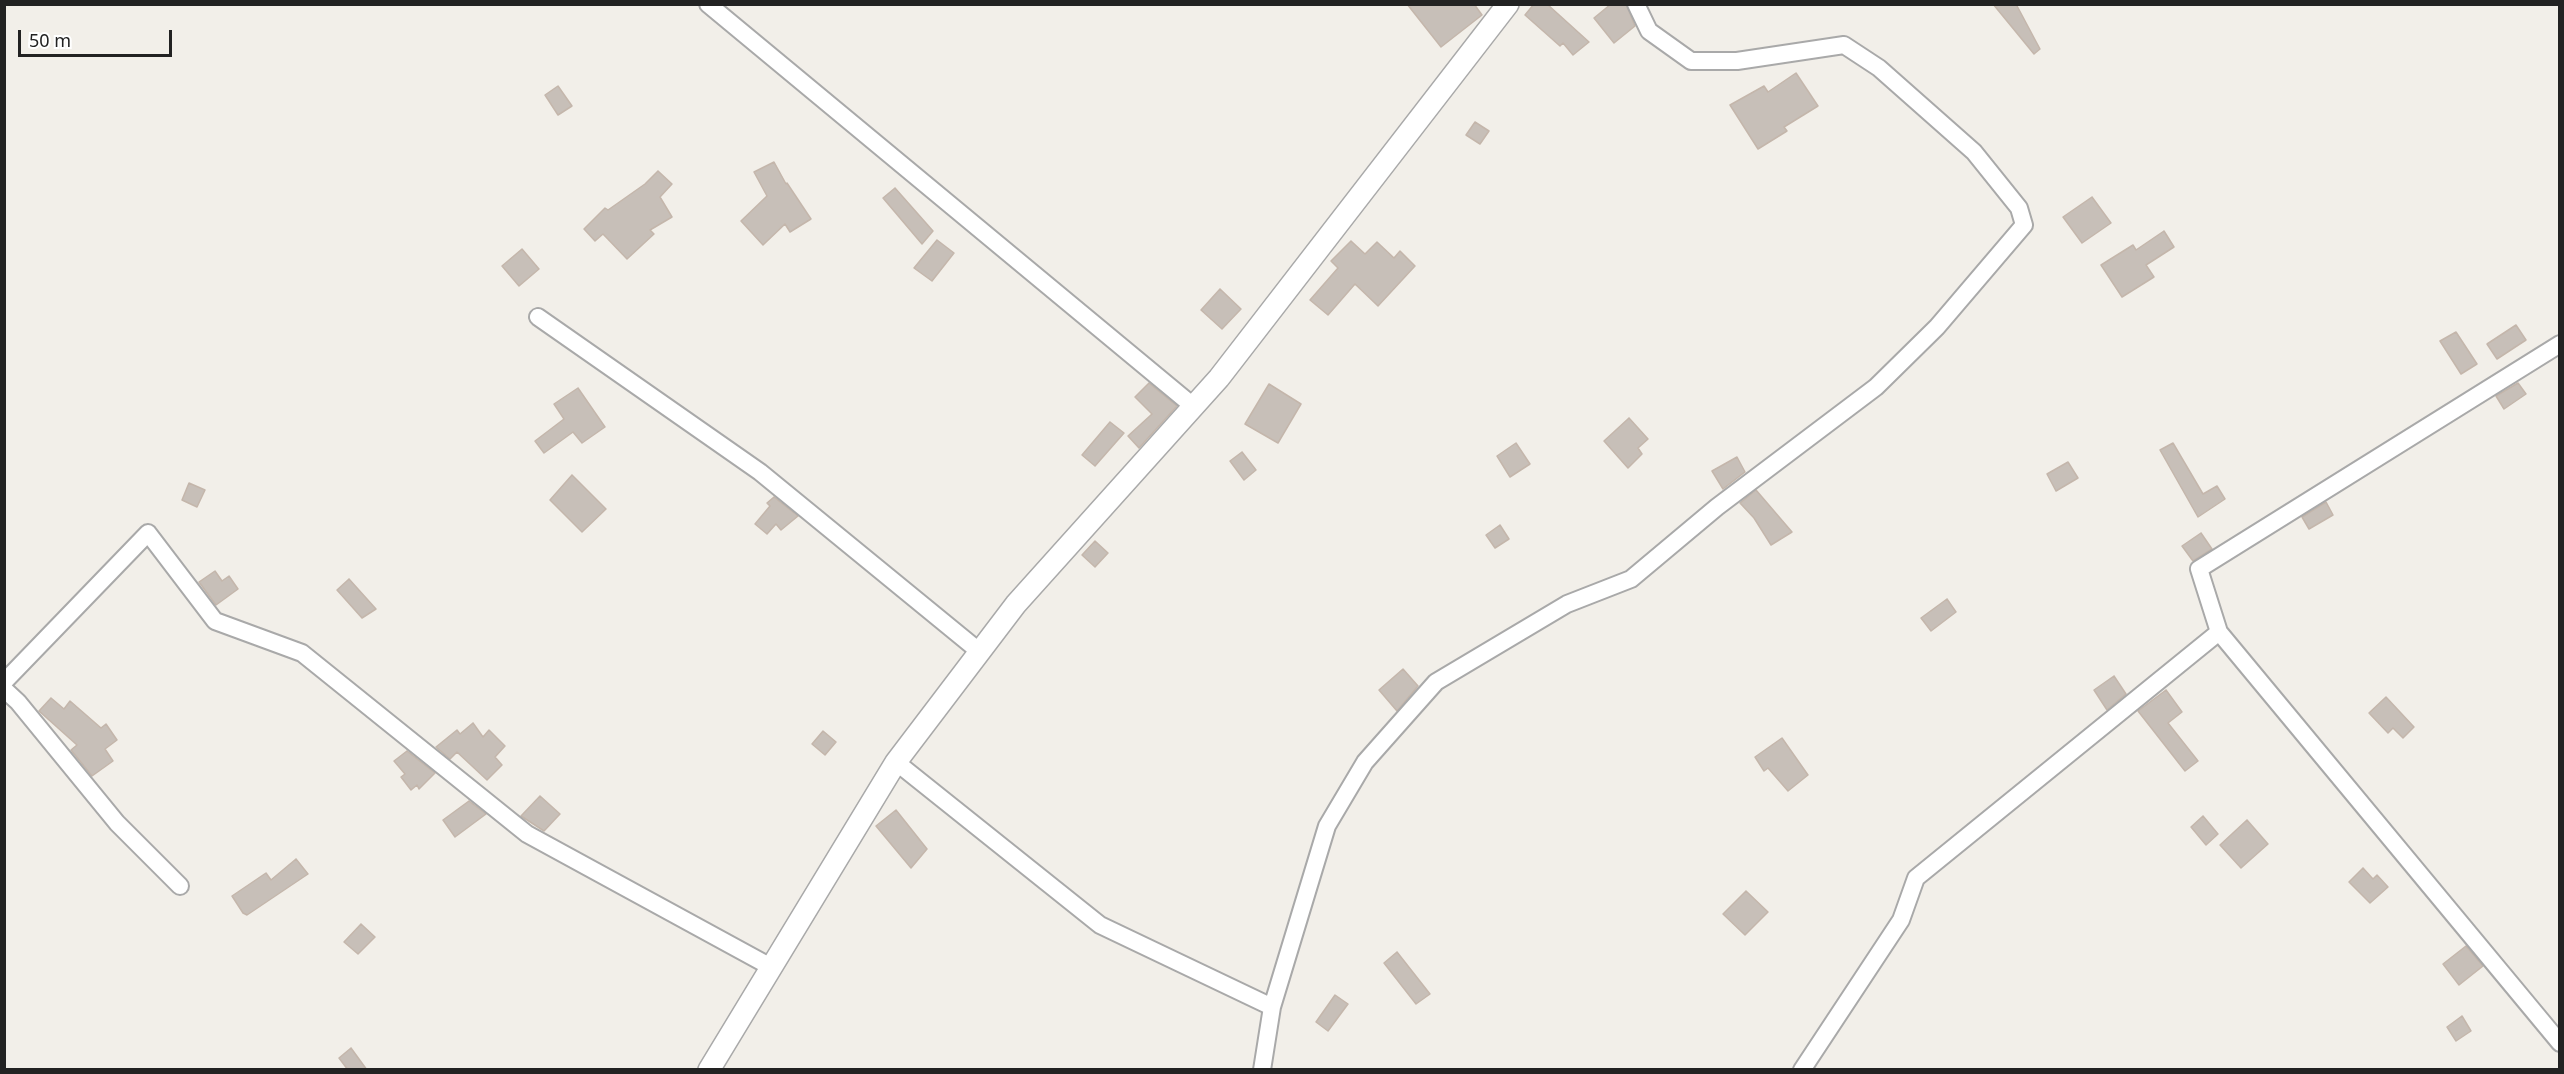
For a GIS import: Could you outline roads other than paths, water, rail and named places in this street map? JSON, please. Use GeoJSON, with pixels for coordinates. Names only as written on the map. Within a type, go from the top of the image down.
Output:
{"type":"FeatureCollection","features":[{"type":"Feature","properties":{"kind":"street"},"geometry":{"type":"LineString","coordinates":[[708,4],[1193,406]]}},
{"type":"Feature","properties":{"kind":"street"},"geometry":{"type":"LineString","coordinates":[[709,1070],[896,762],[1016,604],[1219,378],[1508,4]]}},
{"type":"Feature","properties":{"kind":"street"},"geometry":{"type":"LineString","coordinates":[[1262,1070],[1272,1007],[1327,826],[1365,762],[1436,682],[1567,604],[1631,579],[1717,507],[1876,387],[1937,327],[2024,225],[2019,208],[1974,152],[1879,68],[1844,45],[1737,61],[1691,62],[1649,31],[1636,4]]}},
{"type":"Feature","properties":{"kind":"street"},"geometry":{"type":"LineString","coordinates":[[538,317],[760,472],[980,652]]}},
{"type":"Feature","properties":{"kind":"street"},"geometry":{"type":"LineString","coordinates":[[2559,344],[2199,569],[2219,632],[2559,1043]]}},
{"type":"Feature","properties":{"kind":"street"},"geometry":{"type":"LineString","coordinates":[[4,682],[148,533],[215,621],[302,653],[527,834],[771,967]]}},
{"type":"Feature","properties":{"kind":"street"},"geometry":{"type":"LineString","coordinates":[[1802,1070],[1901,920],[1916,878],[2219,632]]}},
{"type":"Feature","properties":{"kind":"street"},"geometry":{"type":"LineString","coordinates":[[4,688],[117,823],[180,886]]}},
{"type":"Feature","properties":{"kind":"street"},"geometry":{"type":"LineString","coordinates":[[896,762],[1100,925],[1272,1007]]}}]}
